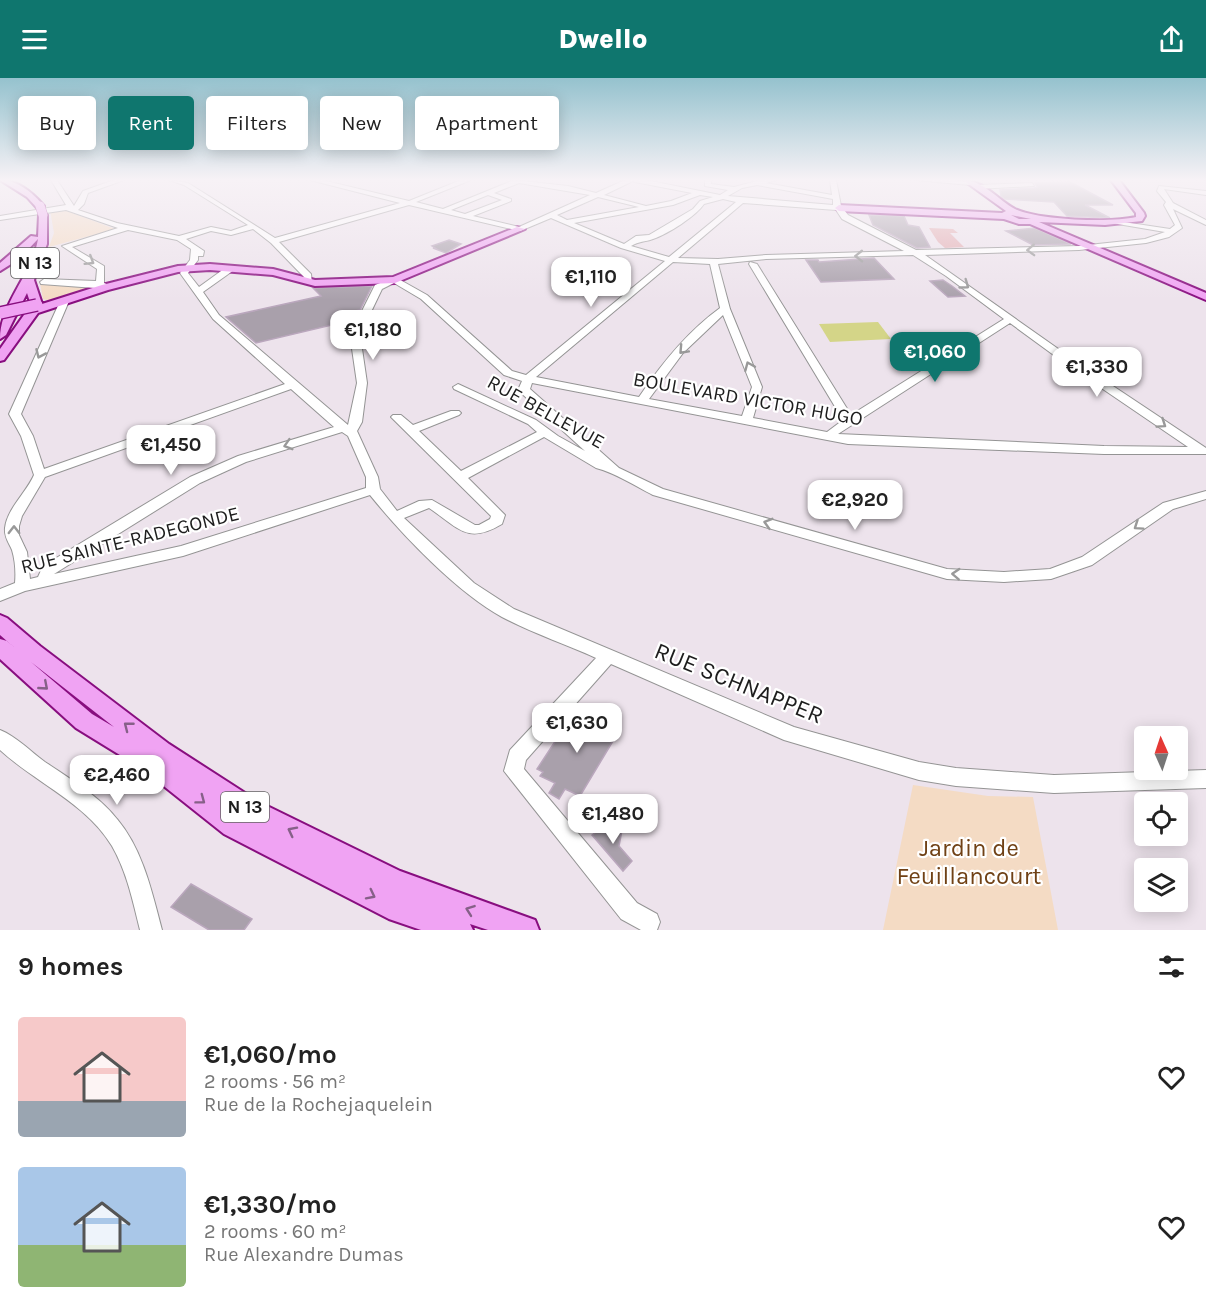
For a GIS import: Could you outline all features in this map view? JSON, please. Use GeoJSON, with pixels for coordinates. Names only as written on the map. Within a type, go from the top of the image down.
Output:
{"type":"FeatureCollection","features":[{"type":"Feature","properties":{"kind":"main road","name":"N 13"},"geometry":{"type":"LineString","coordinates":[[0,317],[34,248],[38,220]]}},
{"type":"Feature","properties":{"kind":"main road","name":"N 13"},"geometry":{"type":"LineString","coordinates":[[0,335],[28,279],[45,236],[40,220]]}},
{"type":"Feature","properties":{"kind":"main road"},"geometry":{"type":"LineString","coordinates":[[1035,220],[1089,247],[1206,297]]}},
{"type":"Feature","properties":{"kind":"main road"},"geometry":{"type":"LineString","coordinates":[[1077,220],[1130,222],[1134,220]]}},
{"type":"Feature","properties":{"kind":"main road"},"geometry":{"type":"LineString","coordinates":[[1087,220],[1126,220]]}},
{"type":"Feature","properties":{"kind":"main road"},"geometry":{"type":"LineString","coordinates":[[0,317],[59,303],[103,286],[185,270],[231,268],[273,272],[326,283],[394,280],[525,227]]}},
{"type":"Feature","properties":{"kind":"main road"},"geometry":{"type":"LineString","coordinates":[[0,268],[15,258],[34,238]]}},
{"type":"Feature","properties":{"kind":"main road"},"geometry":{"type":"LineString","coordinates":[[0,357],[36,308],[28,279]]}},
{"type":"Feature","properties":{"kind":"main road"},"geometry":{"type":"LineString","coordinates":[[28,321],[59,303]]}},
{"type":"Feature","properties":{"kind":"main road","name":"N 13"},"geometry":{"type":"LineString","coordinates":[[0,623],[33,652],[161,752],[250,810],[394,882],[525,930]]}},
{"type":"Feature","properties":{"kind":"main road","name":"N 13"},"geometry":{"type":"LineString","coordinates":[[0,647],[84,721],[149,761],[233,825],[389,905],[459,930]]}},
{"type":"Feature","properties":{"kind":"street"},"geometry":{"type":"LineString","coordinates":[[104,220],[127,228],[180,238],[200,251],[199,260],[185,270],[197,292],[216,317],[292,385],[347,430]]}},
{"type":"Feature","properties":{"kind":"street"},"geometry":{"type":"LineString","coordinates":[[244,220],[273,242],[308,276],[309,281]]}},
{"type":"Feature","properties":{"kind":"street"},"geometry":{"type":"LineString","coordinates":[[273,242],[350,220]]}},
{"type":"Feature","properties":{"kind":"street"},"geometry":{"type":"LineString","coordinates":[[486,220],[525,227],[579,220]]}},
{"type":"Feature","properties":{"kind":"street"},"geometry":{"type":"LineString","coordinates":[[525,227],[543,220]]}},
{"type":"Feature","properties":{"kind":"street"},"geometry":{"type":"LineString","coordinates":[[561,220],[626,246],[672,260],[751,261],[1089,247],[1153,239],[1170,233],[1179,226],[1176,220]]}},
{"type":"Feature","properties":{"kind":"street"},"geometry":{"type":"LineString","coordinates":[[626,246],[639,238],[651,237],[681,220]]}},
{"type":"Feature","properties":{"kind":"street"},"geometry":{"type":"LineString","coordinates":[[526,384],[719,220]]}},
{"type":"Feature","properties":{"kind":"street"},"geometry":{"type":"LineString","coordinates":[[850,220],[917,254],[949,274],[1010,319],[1204,452]]}},
{"type":"Feature","properties":{"kind":"street"},"geometry":{"type":"LineString","coordinates":[[1110,222],[1170,233]]}},
{"type":"Feature","properties":{"kind":"street"},"geometry":{"type":"LineString","coordinates":[[180,238],[211,229],[231,233],[254,226]]}},
{"type":"Feature","properties":{"kind":"street"},"geometry":{"type":"LineString","coordinates":[[44,282],[103,286],[101,268],[67,244],[127,228]]}},
{"type":"Feature","properties":{"kind":"street"},"geometry":{"type":"LineString","coordinates":[[713,261],[725,309],[757,387],[746,422]]}},
{"type":"Feature","properties":{"kind":"street"},"geometry":{"type":"LineString","coordinates":[[751,261],[849,421]]}},
{"type":"Feature","properties":{"kind":"street"},"geometry":{"type":"LineString","coordinates":[[197,292],[231,268]]}},
{"type":"Feature","properties":{"kind":"street"},"geometry":{"type":"LineString","coordinates":[[44,582],[48,570],[195,480],[242,459],[347,430],[356,422],[362,383],[355,334],[378,287],[394,280],[424,297],[508,373],[526,384],[614,471]]}},
{"type":"Feature","properties":{"kind":"street"},"geometry":{"type":"LineString","coordinates":[[22,586],[20,552],[12,535],[12,526],[15,516],[40,475],[27,436],[15,414],[59,303]]}},
{"type":"Feature","properties":{"kind":"street"},"geometry":{"type":"LineString","coordinates":[[643,400],[658,376],[713,317],[725,309]]}},
{"type":"Feature","properties":{"kind":"street"},"geometry":{"type":"LineString","coordinates":[[831,438],[832,433],[849,421],[1010,319]]}},
{"type":"Feature","properties":{"kind":"street","name":"BOULEVARD VICTOR HUGO"},"geometry":{"type":"LineString","coordinates":[[526,384],[643,400],[831,438],[1204,452]]}},
{"type":"Feature","properties":{"kind":"street"},"geometry":{"type":"LineString","coordinates":[[40,475],[292,385]]}},
{"type":"Feature","properties":{"kind":"street","name":"RUE BELLEVUE"},"geometry":{"type":"LineString","coordinates":[[458,387],[532,422],[580,455],[658,492],[947,574],[1004,577],[1051,574],[1087,561],[1168,506],[1206,495]]}},
{"type":"Feature","properties":{"kind":"street"},"geometry":{"type":"LineString","coordinates":[[411,430],[454,413]]}},
{"type":"Feature","properties":{"kind":"street"},"geometry":{"type":"LineString","coordinates":[[395,517],[424,504],[432,504],[472,530],[482,530],[497,522],[498,515],[397,417]]}},
{"type":"Feature","properties":{"kind":"street","name":"RUE SCHNAPPER"},"geometry":{"type":"LineString","coordinates":[[347,430],[354,434],[372,477],[373,490],[395,517],[487,601],[508,613],[607,657],[791,734],[919,771],[956,777],[1054,784],[1206,779]]}},
{"type":"Feature","properties":{"kind":"street"},"geometry":{"type":"LineString","coordinates":[[460,477],[539,435]]}},
{"type":"Feature","properties":{"kind":"street","name":"RUE SAINTE-RADEGONDE"},"geometry":{"type":"LineString","coordinates":[[0,595],[22,586],[183,551],[373,490]]}},
{"type":"Feature","properties":{"kind":"street"},"geometry":{"type":"LineString","coordinates":[[1189,499],[1206,506]]}},
{"type":"Feature","properties":{"kind":"street"},"geometry":{"type":"LineString","coordinates":[[607,657],[517,756],[514,771],[629,911],[649,922]]}},
{"type":"Feature","properties":{"kind":"street"},"geometry":{"type":"LineString","coordinates":[[0,738],[99,814],[122,844],[134,870],[151,930]]}},
{"type":"Feature","properties":{"kind":"shaded area"},"geometry":{"type":"Polygon","coordinates":[[[929,228],[953,229],[958,233],[950,233],[964,247],[945,248],[929,228]]]}},
{"type":"Feature","properties":{"kind":"green space"},"geometry":{"type":"Polygon","coordinates":[[[52,220],[90,220],[115,229],[49,247],[54,233],[52,220]]]}},
{"type":"Feature","properties":{"kind":"green space"},"geometry":{"type":"Polygon","coordinates":[[[40,283],[93,285],[70,297],[49,300],[43,299],[40,283]]]}},
{"type":"Feature","properties":{"kind":"green space"},"geometry":{"type":"Polygon","coordinates":[[[878,322],[891,339],[830,342],[819,324],[878,322]]]}},
{"type":"Feature","properties":{"kind":"green space","name":"Jardin de Feuillancourt"},"geometry":{"type":"Polygon","coordinates":[[[913,785],[988,796],[1033,797],[1058,930],[883,930],[913,785]]]}},
{"type":"Feature","properties":{"kind":"building"},"geometry":{"type":"Polygon","coordinates":[[[871,220],[906,220],[908,225],[919,227],[930,247],[917,248],[873,225],[871,220]]]}},
{"type":"Feature","properties":{"kind":"building"},"geometry":{"type":"Polygon","coordinates":[[[1035,228],[1071,244],[1033,245],[1006,231],[1035,228]]]}},
{"type":"Feature","properties":{"kind":"building"},"geometry":{"type":"Polygon","coordinates":[[[449,240],[461,244],[446,253],[432,246],[449,240]]]}},
{"type":"Feature","properties":{"kind":"building"},"geometry":{"type":"Polygon","coordinates":[[[874,258],[894,279],[821,282],[806,260],[818,260],[819,262],[874,258]]]}},
{"type":"Feature","properties":{"kind":"building"},"geometry":{"type":"Polygon","coordinates":[[[943,280],[965,296],[948,297],[930,281],[943,280]]]}},
{"type":"Feature","properties":{"kind":"building"},"geometry":{"type":"Polygon","coordinates":[[[372,286],[360,310],[355,311],[358,314],[348,336],[340,323],[256,343],[226,317],[321,296],[313,288],[372,286]]]}},
{"type":"Feature","properties":{"kind":"building"},"geometry":{"type":"Polygon","coordinates":[[[582,713],[619,731],[580,796],[565,789],[559,799],[549,793],[555,783],[540,776],[543,772],[537,769],[573,714],[579,717],[582,713]]]}},
{"type":"Feature","properties":{"kind":"building"},"geometry":{"type":"Polygon","coordinates":[[[605,825],[622,830],[619,846],[632,861],[623,871],[592,835],[605,825]]]}},
{"type":"Feature","properties":{"kind":"building"},"geometry":{"type":"Polygon","coordinates":[[[191,884],[252,919],[244,930],[209,930],[171,907],[191,884]]]}}]}
